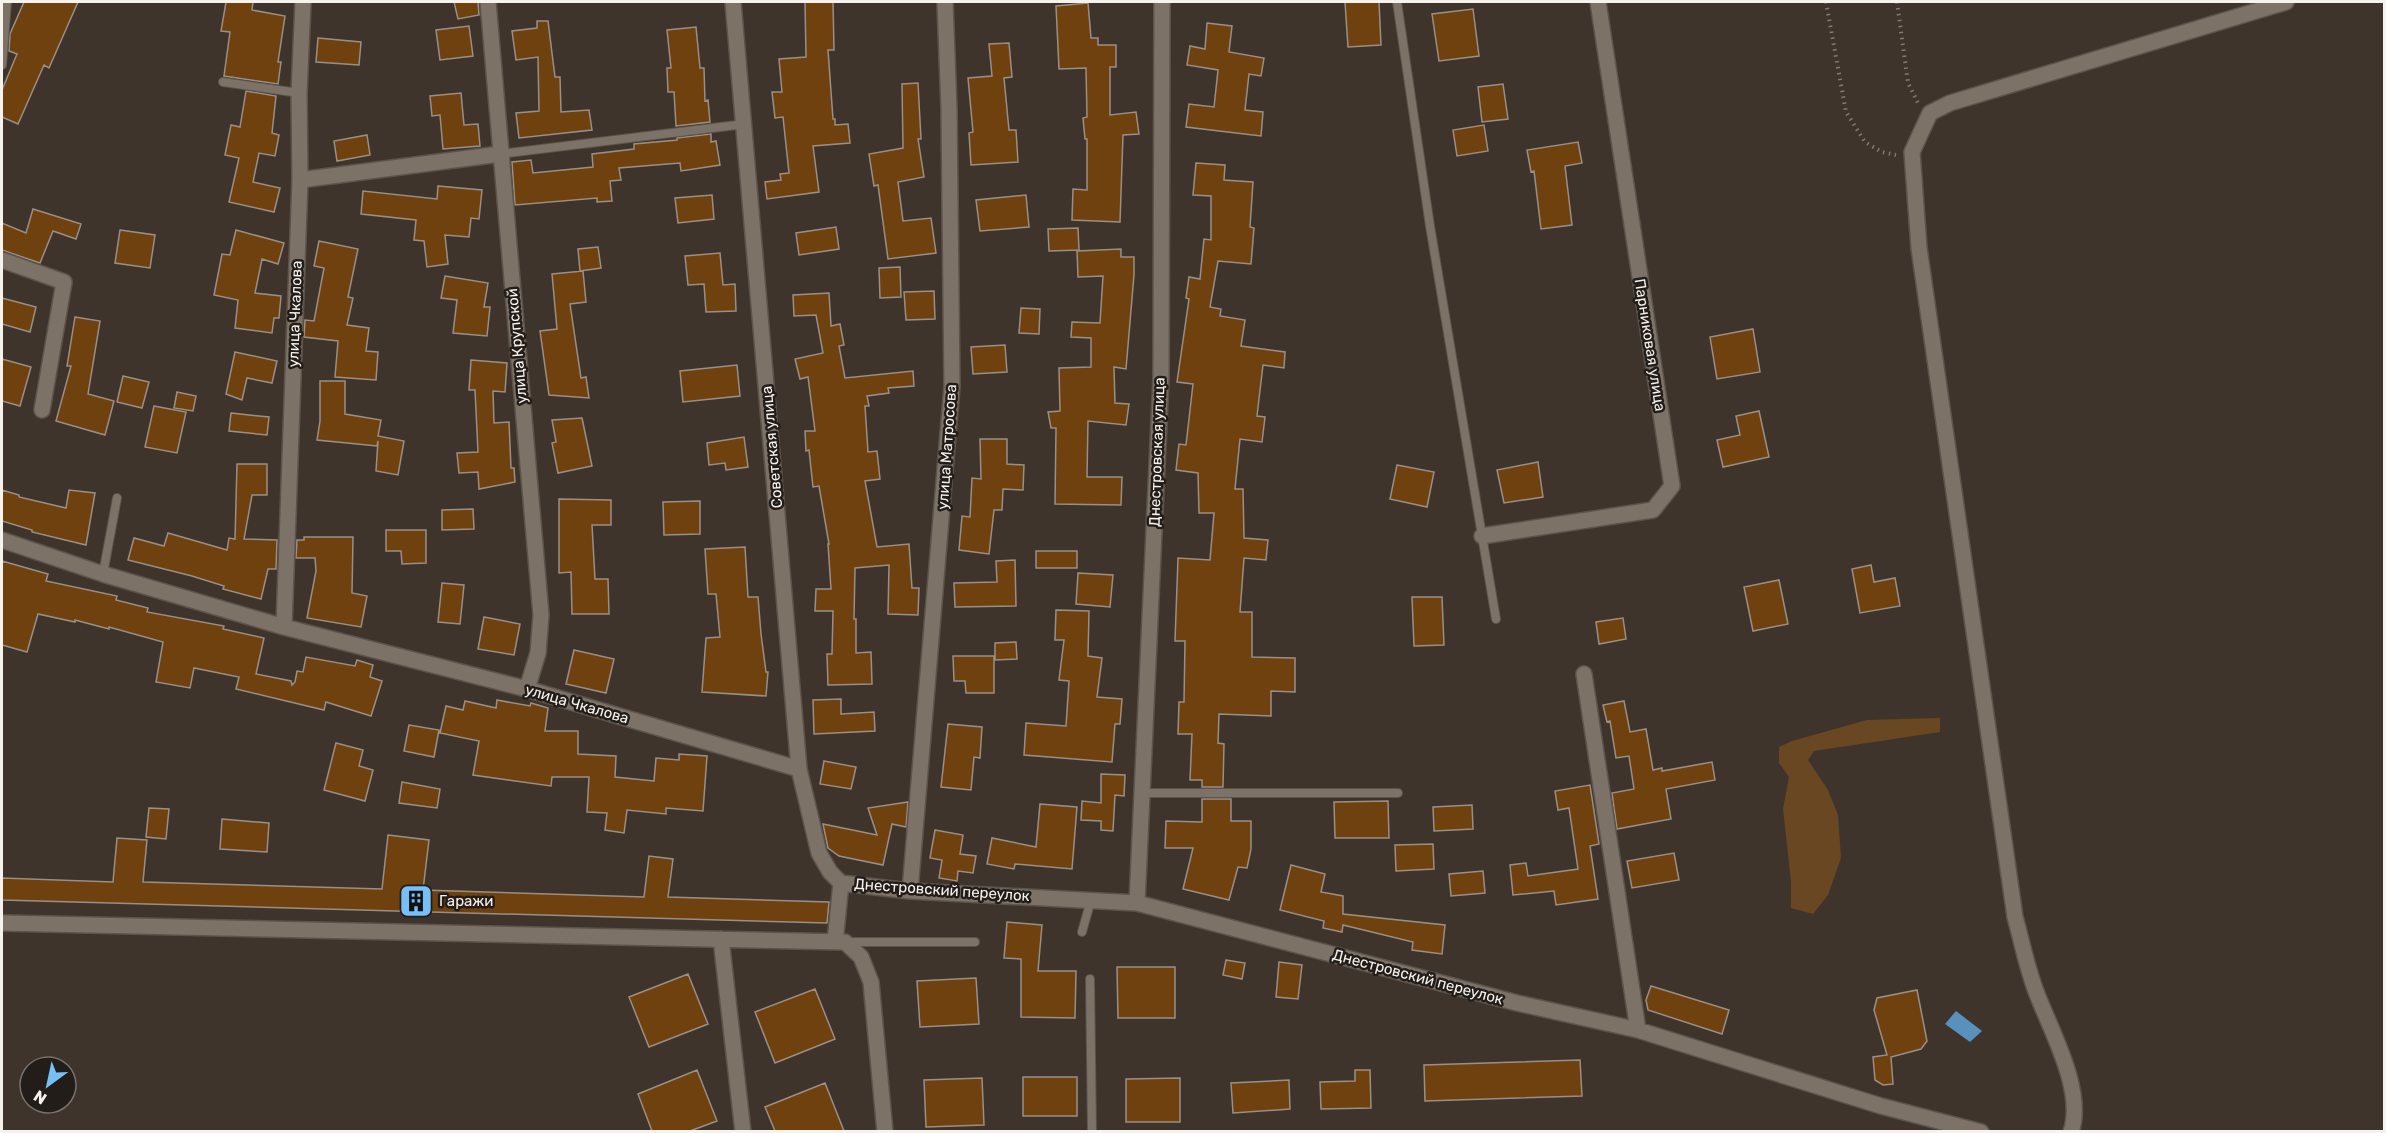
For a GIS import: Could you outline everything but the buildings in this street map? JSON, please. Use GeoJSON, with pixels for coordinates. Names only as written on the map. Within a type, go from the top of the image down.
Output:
{"type":"FeatureCollection","features":[{"type":"Feature","properties":{"kind":"street","name":"улица Чкалова"},"geometry":{"type":"LineString","coordinates":[[284,627],[300,180],[298,93],[303,2]]}},
{"type":"Feature","properties":{"kind":"street","name":"улица Крупской"},"geometry":{"type":"LineString","coordinates":[[488,2],[542,615],[538,653],[527,689]]}},
{"type":"Feature","properties":{"kind":"street","name":"Советская улица"},"geometry":{"type":"LineString","coordinates":[[733,2],[799,769],[819,853],[830,872],[841,883]]}},
{"type":"Feature","properties":{"kind":"street","name":"улица Матросова"},"geometry":{"type":"LineString","coordinates":[[910,891],[952,386],[949,109],[945,2]]}},
{"type":"Feature","properties":{"kind":"street","name":"Днестровская улица"},"geometry":{"type":"LineString","coordinates":[[1137,903],[1161,378],[1162,2]]}},
{"type":"Feature","properties":{"kind":"street","name":"Парниковая улица"},"geometry":{"type":"LineString","coordinates":[[1482,536],[1653,510],[1672,486],[1598,2]]}},
{"type":"Feature","properties":{"kind":"street"},"geometry":{"type":"LineString","coordinates":[[2071,1131],[2074,1123],[2073,1096],[2064,1061],[2036,991],[2015,917],[1919,248],[1912,152],[1930,113],[1950,103],[2286,2]]}},
{"type":"Feature","properties":{"kind":"street"},"geometry":{"type":"LineString","coordinates":[[300,180],[500,154]]}},
{"type":"Feature","properties":{"kind":"street"},"geometry":{"type":"LineString","coordinates":[[2,260],[64,282],[42,411]]}},
{"type":"Feature","properties":{"kind":"street","name":"улица Чкалова"},"geometry":{"type":"LineString","coordinates":[[2,540],[103,574],[284,627],[527,689],[799,769]]}},
{"type":"Feature","properties":{"kind":"street"},"geometry":{"type":"LineString","coordinates":[[1584,674],[1638,1030]]}},
{"type":"Feature","properties":{"kind":"street"},"geometry":{"type":"LineString","coordinates":[[840,942],[841,883]]}},
{"type":"Feature","properties":{"kind":"street","name":"Днестровский переулок"},"geometry":{"type":"LineString","coordinates":[[841,883],[910,891],[1137,903],[1517,1003],[1638,1030],[1881,1106],[1981,1131]]}},
{"type":"Feature","properties":{"kind":"street"},"geometry":{"type":"LineString","coordinates":[[2,923],[840,942],[861,957],[871,982],[885,1131]]}},
{"type":"Feature","properties":{"kind":"street"},"geometry":{"type":"LineString","coordinates":[[721,939],[743,1131]]}},
{"type":"Feature","properties":{"kind":"lane"},"geometry":{"type":"LineString","coordinates":[[2,65],[7,2]]}},
{"type":"Feature","properties":{"kind":"lane"},"geometry":{"type":"LineString","coordinates":[[1397,2],[1430,226],[1496,619]]}},
{"type":"Feature","properties":{"kind":"lane"},"geometry":{"type":"LineString","coordinates":[[223,82],[298,93]]}},
{"type":"Feature","properties":{"kind":"lane"},"geometry":{"type":"LineString","coordinates":[[500,154],[745,124]]}},
{"type":"Feature","properties":{"kind":"lane"},"geometry":{"type":"LineString","coordinates":[[103,574],[117,498]]}},
{"type":"Feature","properties":{"kind":"lane"},"geometry":{"type":"LineString","coordinates":[[1142,793],[1398,794]]}},
{"type":"Feature","properties":{"kind":"lane"},"geometry":{"type":"LineString","coordinates":[[1082,932],[1091,900]]}},
{"type":"Feature","properties":{"kind":"lane"},"geometry":{"type":"LineString","coordinates":[[840,942],[975,942]]}},
{"type":"Feature","properties":{"kind":"lane"},"geometry":{"type":"LineString","coordinates":[[1090,979],[1092,1131]]}},
{"type":"Feature","properties":{"kind":"path"},"geometry":{"type":"LineString","coordinates":[[1826,2],[1846,112],[1865,142],[1882,152],[1895,155],[1912,152]]}},
{"type":"Feature","properties":{"kind":"path"},"geometry":{"type":"LineString","coordinates":[[1897,2],[1908,83],[1917,102],[1930,113]]}},
{"type":"Feature","properties":{"kind":"shaded area"},"geometry":{"type":"Polygon","coordinates":[[[1940,718],[1940,732],[1814,751],[1808,760],[1828,790],[1838,815],[1841,858],[1828,895],[1813,914],[1791,908],[1791,881],[1783,809],[1789,777],[1779,763],[1779,747],[1792,741],[1867,720],[1940,718]]]}},
{"type":"Feature","properties":{"kind":"water"},"geometry":{"type":"Polygon","coordinates":[[[1956,1011],[1982,1031],[1970,1042],[1945,1024],[1956,1011]]]}},
{"type":"Feature","properties":{"kind":"place","name":"Гаражи"},"geometry":{"type":"Point","coordinates":[416,901]}}]}
